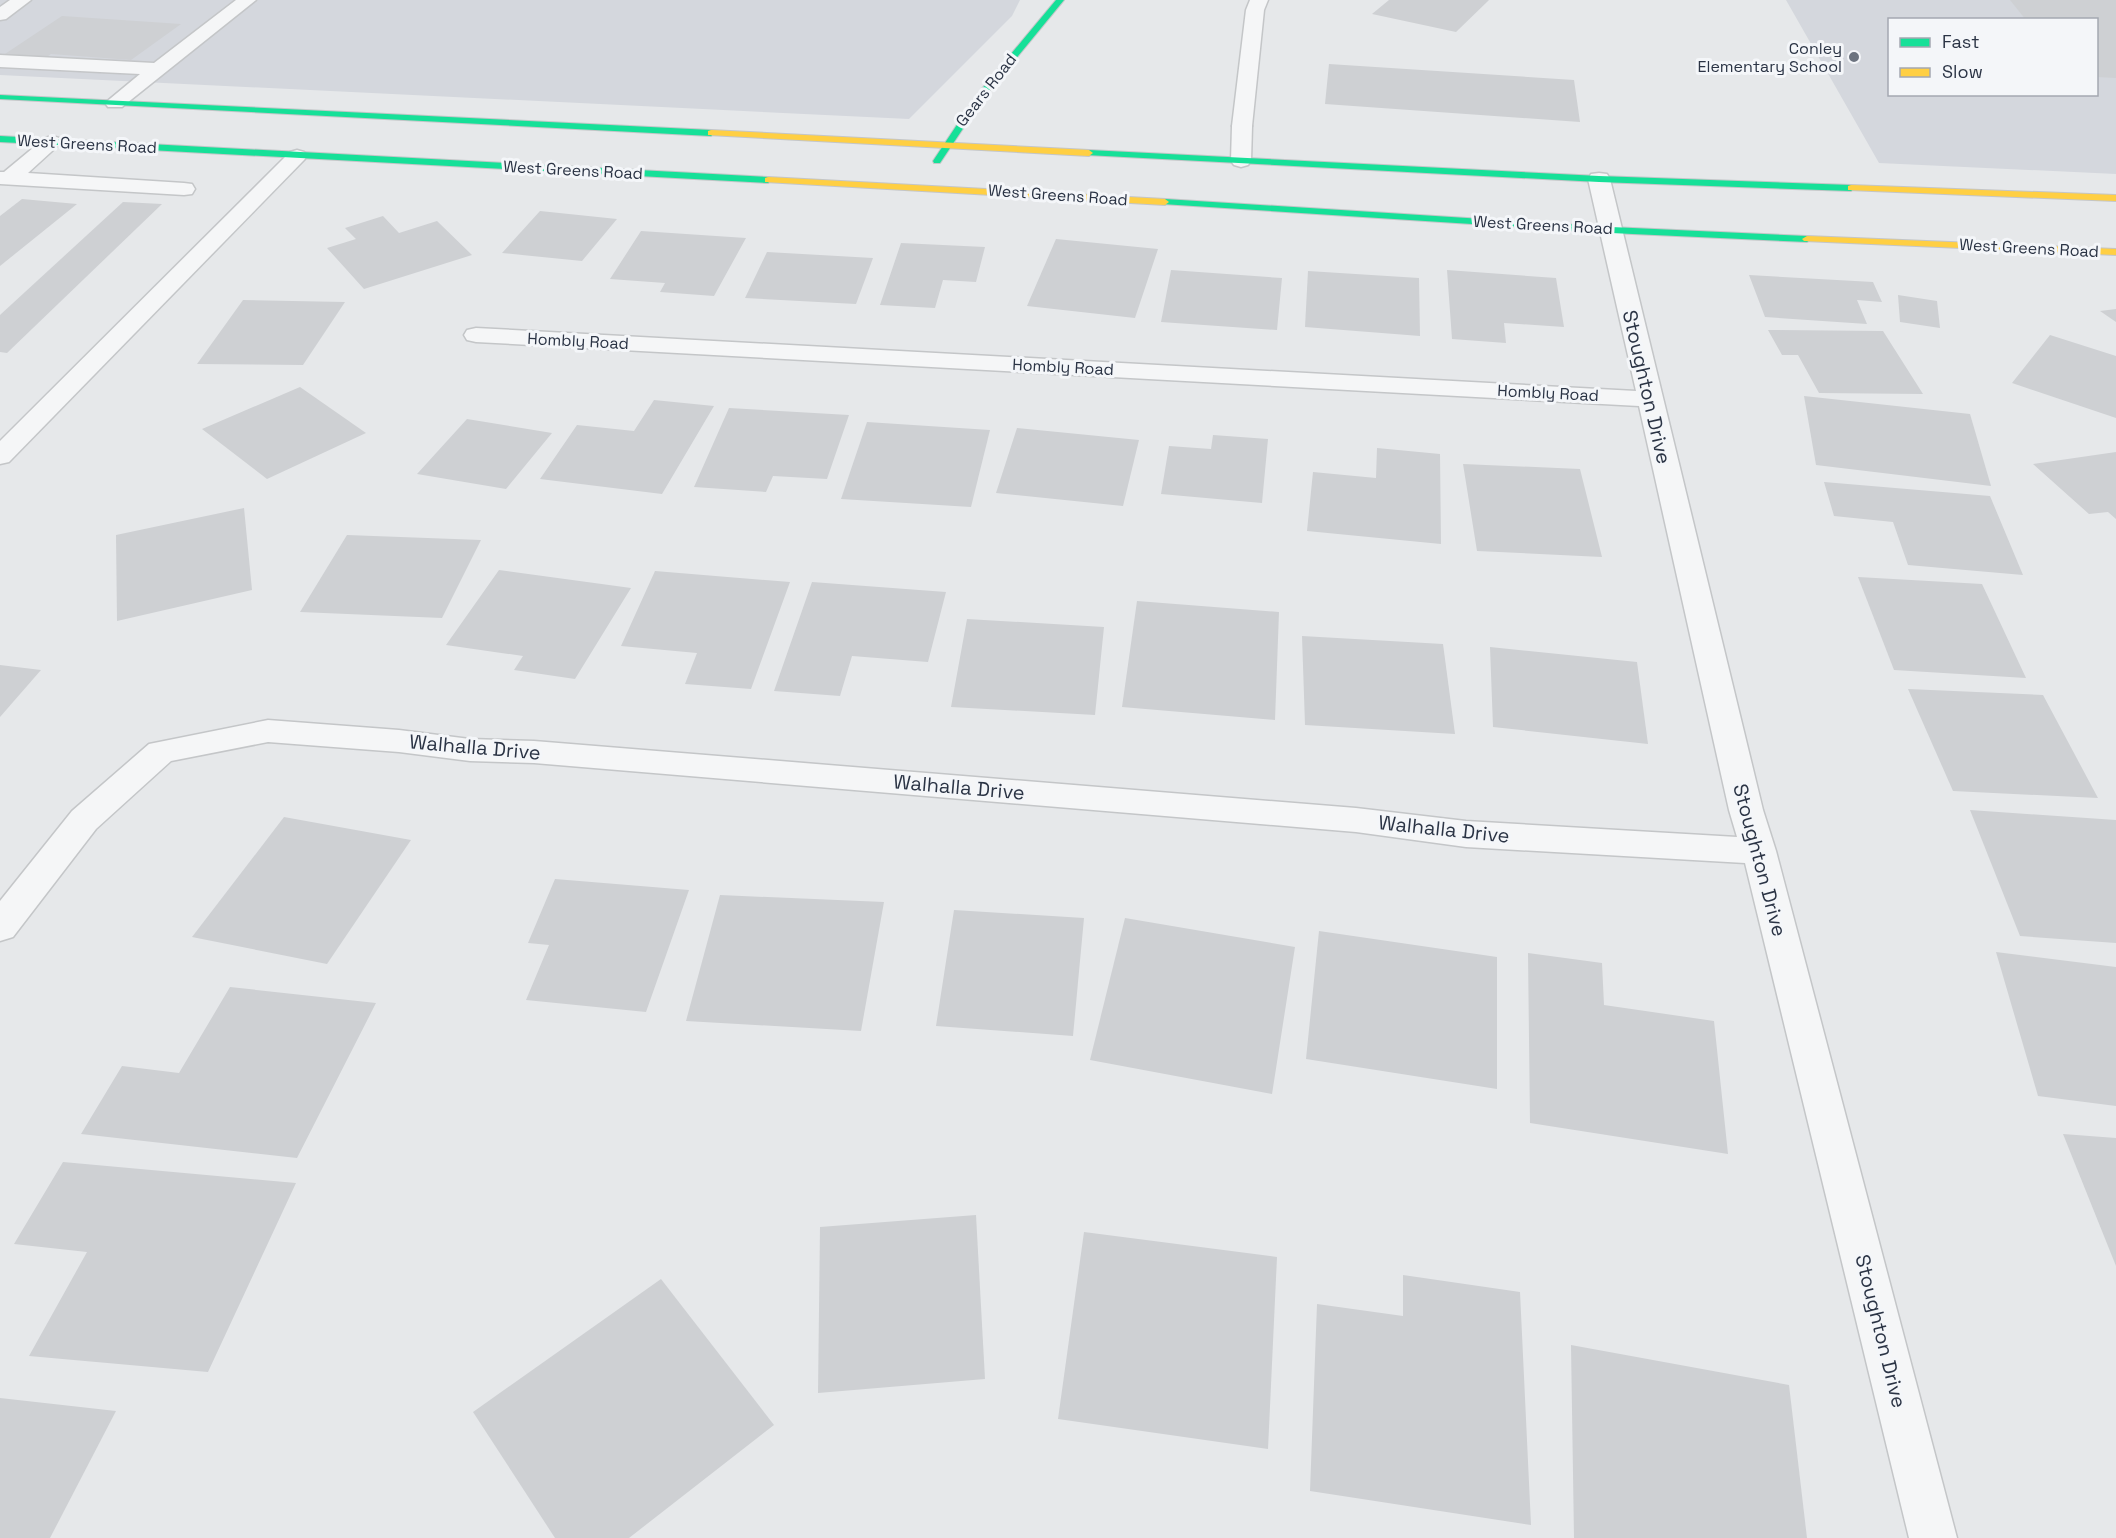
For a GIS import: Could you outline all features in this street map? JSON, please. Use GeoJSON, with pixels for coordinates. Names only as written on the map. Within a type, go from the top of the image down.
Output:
{"type":"FeatureCollection","features":[{"type":"Feature","properties":{"kind":"main road","name":"Gears Road"},"geometry":{"type":"LineString","coordinates":[[924,187],[944,145],[999,71],[1060,0]]}},
{"type":"Feature","properties":{"kind":"main road"},"geometry":{"type":"LineString","coordinates":[[0,97],[1599,179],[2116,198]]}},
{"type":"Feature","properties":{"kind":"main road","name":"West Greens Road"},"geometry":{"type":"LineString","coordinates":[[0,139],[924,187],[1611,230],[2116,252]]}},
{"type":"Feature","properties":{"kind":"street"},"geometry":{"type":"LineString","coordinates":[[0,15],[22,0]]}},
{"type":"Feature","properties":{"kind":"street"},"geometry":{"type":"LineString","coordinates":[[115,103],[247,0]]}},
{"type":"Feature","properties":{"kind":"street"},"geometry":{"type":"LineString","coordinates":[[1241,160],[1242,126],[1255,10],[1259,0]]}},
{"type":"Feature","properties":{"kind":"street"},"geometry":{"type":"LineString","coordinates":[[0,61],[158,69]]}},
{"type":"Feature","properties":{"kind":"street"},"geometry":{"type":"LineString","coordinates":[[5,178],[52,142]]}},
{"type":"Feature","properties":{"kind":"street"},"geometry":{"type":"LineString","coordinates":[[0,456],[297,156]]}},
{"type":"Feature","properties":{"kind":"street"},"geometry":{"type":"LineString","coordinates":[[5,178],[184,189]]}},
{"type":"Feature","properties":{"kind":"street","name":"Stoughton Drive"},"geometry":{"type":"LineString","coordinates":[[1599,179],[1746,810],[1759,851],[1934,1538]]}},
{"type":"Feature","properties":{"kind":"street","name":"Hombly Road"},"geometry":{"type":"LineString","coordinates":[[476,336],[1650,399]]}},
{"type":"Feature","properties":{"kind":"street","name":"Walhalla Drive"},"geometry":{"type":"LineString","coordinates":[[0,927],[84,820],[161,752],[268,731],[399,741],[470,750],[534,752],[1344,819],[1466,834],[1759,851]]}},
{"type":"Feature","properties":{"kind":"shaded area"},"geometry":{"type":"Polygon","coordinates":[[[0,0],[1020,0],[1012,16],[909,119],[0,75],[0,0]]]}},
{"type":"Feature","properties":{"kind":"shaded area","name":"Conley Elementary School"},"geometry":{"type":"Polygon","coordinates":[[[1786,0],[2116,0],[2116,174],[1879,163],[1786,0]]]}},
{"type":"Feature","properties":{"kind":"building"},"geometry":{"type":"Polygon","coordinates":[[[1389,0],[1489,0],[1456,32],[1372,14],[1389,0]]]}},
{"type":"Feature","properties":{"kind":"building"},"geometry":{"type":"Polygon","coordinates":[[[2010,0],[2116,0],[2116,78],[2098,77],[2098,18],[2024,18],[2010,0]]]}},
{"type":"Feature","properties":{"kind":"building"},"geometry":{"type":"Polygon","coordinates":[[[62,16],[181,24],[131,60],[51,54],[44,59],[2,56],[62,16]]]}},
{"type":"Feature","properties":{"kind":"building"},"geometry":{"type":"Polygon","coordinates":[[[1329,64],[1574,80],[1580,122],[1325,104],[1329,64]]]}},
{"type":"Feature","properties":{"kind":"building"},"geometry":{"type":"Polygon","coordinates":[[[22,199],[77,204],[0,266],[0,216],[22,199]]]}},
{"type":"Feature","properties":{"kind":"building"},"geometry":{"type":"Polygon","coordinates":[[[123,202],[162,204],[7,353],[0,352],[0,315],[123,202]]]}},
{"type":"Feature","properties":{"kind":"building"},"geometry":{"type":"Polygon","coordinates":[[[540,211],[617,219],[582,261],[502,253],[540,211]]]}},
{"type":"Feature","properties":{"kind":"building"},"geometry":{"type":"Polygon","coordinates":[[[383,216],[399,233],[437,221],[472,255],[364,289],[327,248],[356,239],[345,228],[383,216]]]}},
{"type":"Feature","properties":{"kind":"building"},"geometry":{"type":"Polygon","coordinates":[[[641,231],[746,238],[714,296],[660,292],[665,283],[610,279],[641,231]]]}},
{"type":"Feature","properties":{"kind":"building"},"geometry":{"type":"Polygon","coordinates":[[[1056,239],[1158,249],[1135,318],[1027,306],[1056,239]]]}},
{"type":"Feature","properties":{"kind":"building"},"geometry":{"type":"Polygon","coordinates":[[[901,243],[985,247],[976,282],[943,280],[935,308],[880,305],[901,243]]]}},
{"type":"Feature","properties":{"kind":"building"},"geometry":{"type":"Polygon","coordinates":[[[767,252],[873,258],[856,304],[745,298],[767,252]]]}},
{"type":"Feature","properties":{"kind":"building"},"geometry":{"type":"Polygon","coordinates":[[[1171,270],[1282,278],[1277,330],[1161,322],[1171,270]]]}},
{"type":"Feature","properties":{"kind":"building"},"geometry":{"type":"Polygon","coordinates":[[[1447,270],[1556,278],[1564,327],[1504,323],[1506,343],[1452,339],[1447,270]]]}},
{"type":"Feature","properties":{"kind":"building"},"geometry":{"type":"Polygon","coordinates":[[[1308,271],[1419,278],[1420,336],[1305,327],[1308,271]]]}},
{"type":"Feature","properties":{"kind":"building"},"geometry":{"type":"Polygon","coordinates":[[[1749,275],[1873,282],[1882,302],[1857,300],[1867,324],[1765,317],[1749,275]]]}},
{"type":"Feature","properties":{"kind":"building"},"geometry":{"type":"Polygon","coordinates":[[[1898,295],[1937,301],[1940,328],[1900,322],[1898,295]]]}},
{"type":"Feature","properties":{"kind":"building"},"geometry":{"type":"Polygon","coordinates":[[[243,300],[345,302],[303,365],[197,364],[243,300]]]}},
{"type":"Feature","properties":{"kind":"building"},"geometry":{"type":"Polygon","coordinates":[[[2116,309],[2116,322],[2100,311],[2116,309]]]}},
{"type":"Feature","properties":{"kind":"building"},"geometry":{"type":"Polygon","coordinates":[[[1768,330],[1883,331],[1923,394],[1819,393],[1798,355],[1782,355],[1768,330]]]}},
{"type":"Feature","properties":{"kind":"building"},"geometry":{"type":"Polygon","coordinates":[[[2050,335],[2116,356],[2116,418],[2012,383],[2050,335]]]}},
{"type":"Feature","properties":{"kind":"building"},"geometry":{"type":"Polygon","coordinates":[[[300,387],[366,433],[267,479],[202,429],[300,387]]]}},
{"type":"Feature","properties":{"kind":"building"},"geometry":{"type":"Polygon","coordinates":[[[1804,396],[1970,414],[1991,486],[1816,465],[1804,396]]]}},
{"type":"Feature","properties":{"kind":"building"},"geometry":{"type":"Polygon","coordinates":[[[654,400],[714,406],[662,494],[540,479],[577,425],[634,431],[654,400]]]}},
{"type":"Feature","properties":{"kind":"building"},"geometry":{"type":"Polygon","coordinates":[[[729,408],[849,415],[827,479],[773,476],[766,492],[694,487],[729,408]]]}},
{"type":"Feature","properties":{"kind":"building"},"geometry":{"type":"Polygon","coordinates":[[[467,419],[552,433],[506,489],[417,474],[467,419]]]}},
{"type":"Feature","properties":{"kind":"building"},"geometry":{"type":"Polygon","coordinates":[[[867,422],[990,430],[971,507],[841,499],[867,422]]]}},
{"type":"Feature","properties":{"kind":"building"},"geometry":{"type":"Polygon","coordinates":[[[1017,428],[1139,440],[1123,506],[996,493],[1017,428]]]}},
{"type":"Feature","properties":{"kind":"building"},"geometry":{"type":"Polygon","coordinates":[[[1213,435],[1268,439],[1262,503],[1161,494],[1169,446],[1211,449],[1213,435]]]}},
{"type":"Feature","properties":{"kind":"building"},"geometry":{"type":"Polygon","coordinates":[[[1377,448],[1440,454],[1441,544],[1307,531],[1313,472],[1376,478],[1377,448]]]}},
{"type":"Feature","properties":{"kind":"building"},"geometry":{"type":"Polygon","coordinates":[[[2116,452],[2116,519],[2108,512],[2089,514],[2033,464],[2116,452]]]}},
{"type":"Feature","properties":{"kind":"building"},"geometry":{"type":"Polygon","coordinates":[[[1463,464],[1580,469],[1602,557],[1477,551],[1463,464]]]}},
{"type":"Feature","properties":{"kind":"building"},"geometry":{"type":"Polygon","coordinates":[[[1824,482],[1990,496],[2023,575],[1908,565],[1893,522],[1834,516],[1824,482]]]}},
{"type":"Feature","properties":{"kind":"building"},"geometry":{"type":"Polygon","coordinates":[[[244,508],[252,590],[117,621],[116,535],[244,508]]]}},
{"type":"Feature","properties":{"kind":"building"},"geometry":{"type":"Polygon","coordinates":[[[347,535],[481,540],[442,618],[300,612],[347,535]]]}},
{"type":"Feature","properties":{"kind":"building"},"geometry":{"type":"Polygon","coordinates":[[[499,570],[631,588],[575,679],[514,670],[523,656],[446,645],[499,570]]]}},
{"type":"Feature","properties":{"kind":"building"},"geometry":{"type":"Polygon","coordinates":[[[655,571],[790,582],[751,689],[685,684],[697,653],[621,646],[655,571]]]}},
{"type":"Feature","properties":{"kind":"building"},"geometry":{"type":"Polygon","coordinates":[[[1858,577],[1982,584],[2026,678],[1894,670],[1858,577]]]}},
{"type":"Feature","properties":{"kind":"building"},"geometry":{"type":"Polygon","coordinates":[[[812,582],[946,592],[928,662],[852,656],[840,696],[774,691],[812,582]]]}},
{"type":"Feature","properties":{"kind":"building"},"geometry":{"type":"Polygon","coordinates":[[[1137,601],[1279,612],[1275,720],[1122,707],[1137,601]]]}},
{"type":"Feature","properties":{"kind":"building"},"geometry":{"type":"Polygon","coordinates":[[[967,619],[1104,627],[1095,715],[951,707],[967,619]]]}},
{"type":"Feature","properties":{"kind":"building"},"geometry":{"type":"Polygon","coordinates":[[[1302,636],[1443,644],[1455,734],[1305,725],[1302,636]]]}},
{"type":"Feature","properties":{"kind":"building"},"geometry":{"type":"Polygon","coordinates":[[[1490,647],[1637,662],[1648,744],[1493,727],[1490,647]]]}},
{"type":"Feature","properties":{"kind":"building"},"geometry":{"type":"Polygon","coordinates":[[[0,665],[41,670],[0,717],[0,665]]]}},
{"type":"Feature","properties":{"kind":"building"},"geometry":{"type":"Polygon","coordinates":[[[1908,689],[2043,695],[2098,798],[1953,791],[1908,689]]]}},
{"type":"Feature","properties":{"kind":"building"},"geometry":{"type":"Polygon","coordinates":[[[1970,810],[2116,820],[2116,943],[2020,936],[1970,810]]]}},
{"type":"Feature","properties":{"kind":"building"},"geometry":{"type":"Polygon","coordinates":[[[284,817],[411,840],[327,964],[192,937],[284,817]]]}},
{"type":"Feature","properties":{"kind":"building"},"geometry":{"type":"Polygon","coordinates":[[[555,879],[689,890],[646,1012],[526,1000],[549,945],[528,943],[555,879]]]}},
{"type":"Feature","properties":{"kind":"building"},"geometry":{"type":"Polygon","coordinates":[[[720,895],[884,902],[861,1031],[686,1021],[720,895]]]}},
{"type":"Feature","properties":{"kind":"building"},"geometry":{"type":"Polygon","coordinates":[[[954,910],[1084,918],[1073,1036],[936,1026],[954,910]]]}},
{"type":"Feature","properties":{"kind":"building"},"geometry":{"type":"Polygon","coordinates":[[[1125,918],[1295,947],[1272,1094],[1090,1060],[1125,918]]]}},
{"type":"Feature","properties":{"kind":"building"},"geometry":{"type":"Polygon","coordinates":[[[1319,931],[1497,957],[1497,1089],[1306,1059],[1319,931]]]}},
{"type":"Feature","properties":{"kind":"building"},"geometry":{"type":"Polygon","coordinates":[[[1996,952],[2116,967],[2116,1106],[2038,1096],[1996,952]]]}},
{"type":"Feature","properties":{"kind":"building"},"geometry":{"type":"Polygon","coordinates":[[[1528,953],[1602,963],[1604,1005],[1714,1021],[1728,1154],[1530,1123],[1528,953]]]}},
{"type":"Feature","properties":{"kind":"building"},"geometry":{"type":"Polygon","coordinates":[[[230,987],[376,1003],[297,1158],[81,1134],[122,1066],[179,1073],[230,987]]]}},
{"type":"Feature","properties":{"kind":"building"},"geometry":{"type":"Polygon","coordinates":[[[2063,1134],[2116,1138],[2116,1266],[2063,1134]]]}},
{"type":"Feature","properties":{"kind":"building"},"geometry":{"type":"Polygon","coordinates":[[[63,1162],[296,1183],[208,1372],[29,1356],[87,1252],[14,1244],[63,1162]]]}},
{"type":"Feature","properties":{"kind":"building"},"geometry":{"type":"Polygon","coordinates":[[[976,1215],[985,1379],[818,1393],[820,1227],[976,1215]]]}},
{"type":"Feature","properties":{"kind":"building"},"geometry":{"type":"Polygon","coordinates":[[[1084,1232],[1277,1257],[1268,1449],[1058,1419],[1084,1232]]]}},
{"type":"Feature","properties":{"kind":"building"},"geometry":{"type":"Polygon","coordinates":[[[1403,1275],[1520,1292],[1531,1525],[1310,1491],[1317,1304],[1403,1316],[1403,1275]]]}},
{"type":"Feature","properties":{"kind":"building"},"geometry":{"type":"Polygon","coordinates":[[[661,1279],[774,1425],[629,1538],[555,1538],[473,1412],[661,1279]]]}},
{"type":"Feature","properties":{"kind":"building"},"geometry":{"type":"Polygon","coordinates":[[[1571,1345],[1789,1385],[1807,1538],[1574,1538],[1571,1345]]]}},
{"type":"Feature","properties":{"kind":"building"},"geometry":{"type":"Polygon","coordinates":[[[0,1398],[116,1411],[50,1538],[0,1538],[0,1398]]]}},
{"type":"Feature","properties":{"kind":"traffic: fast"},"geometry":{"type":"LineString","coordinates":[[937,161],[979,98],[1060,0]]}},
{"type":"Feature","properties":{"kind":"traffic: fast"},"geometry":{"type":"LineString","coordinates":[[0,97],[711,133]]}},
{"type":"Feature","properties":{"kind":"traffic: fast"},"geometry":{"type":"LineString","coordinates":[[0,139],[768,180]]}},
{"type":"Feature","properties":{"kind":"traffic: fast"},"geometry":{"type":"LineString","coordinates":[[1089,153],[1599,179],[1851,188]]}},
{"type":"Feature","properties":{"kind":"traffic: fast"},"geometry":{"type":"LineString","coordinates":[[1165,202],[1611,230],[1807,239]]}},
{"type":"Feature","properties":{"kind":"traffic: slow"},"geometry":{"type":"LineString","coordinates":[[711,133],[1089,153]]}},
{"type":"Feature","properties":{"kind":"traffic: slow"},"geometry":{"type":"LineString","coordinates":[[768,180],[1165,202]]}},
{"type":"Feature","properties":{"kind":"traffic: slow"},"geometry":{"type":"LineString","coordinates":[[1851,188],[2116,198]]}},
{"type":"Feature","properties":{"kind":"traffic: slow"},"geometry":{"type":"LineString","coordinates":[[1807,239],[2116,252]]}},
{"type":"Feature","properties":{"kind":"place","name":"Conley Elementary School"},"geometry":{"type":"Point","coordinates":[1854,57]}}]}
